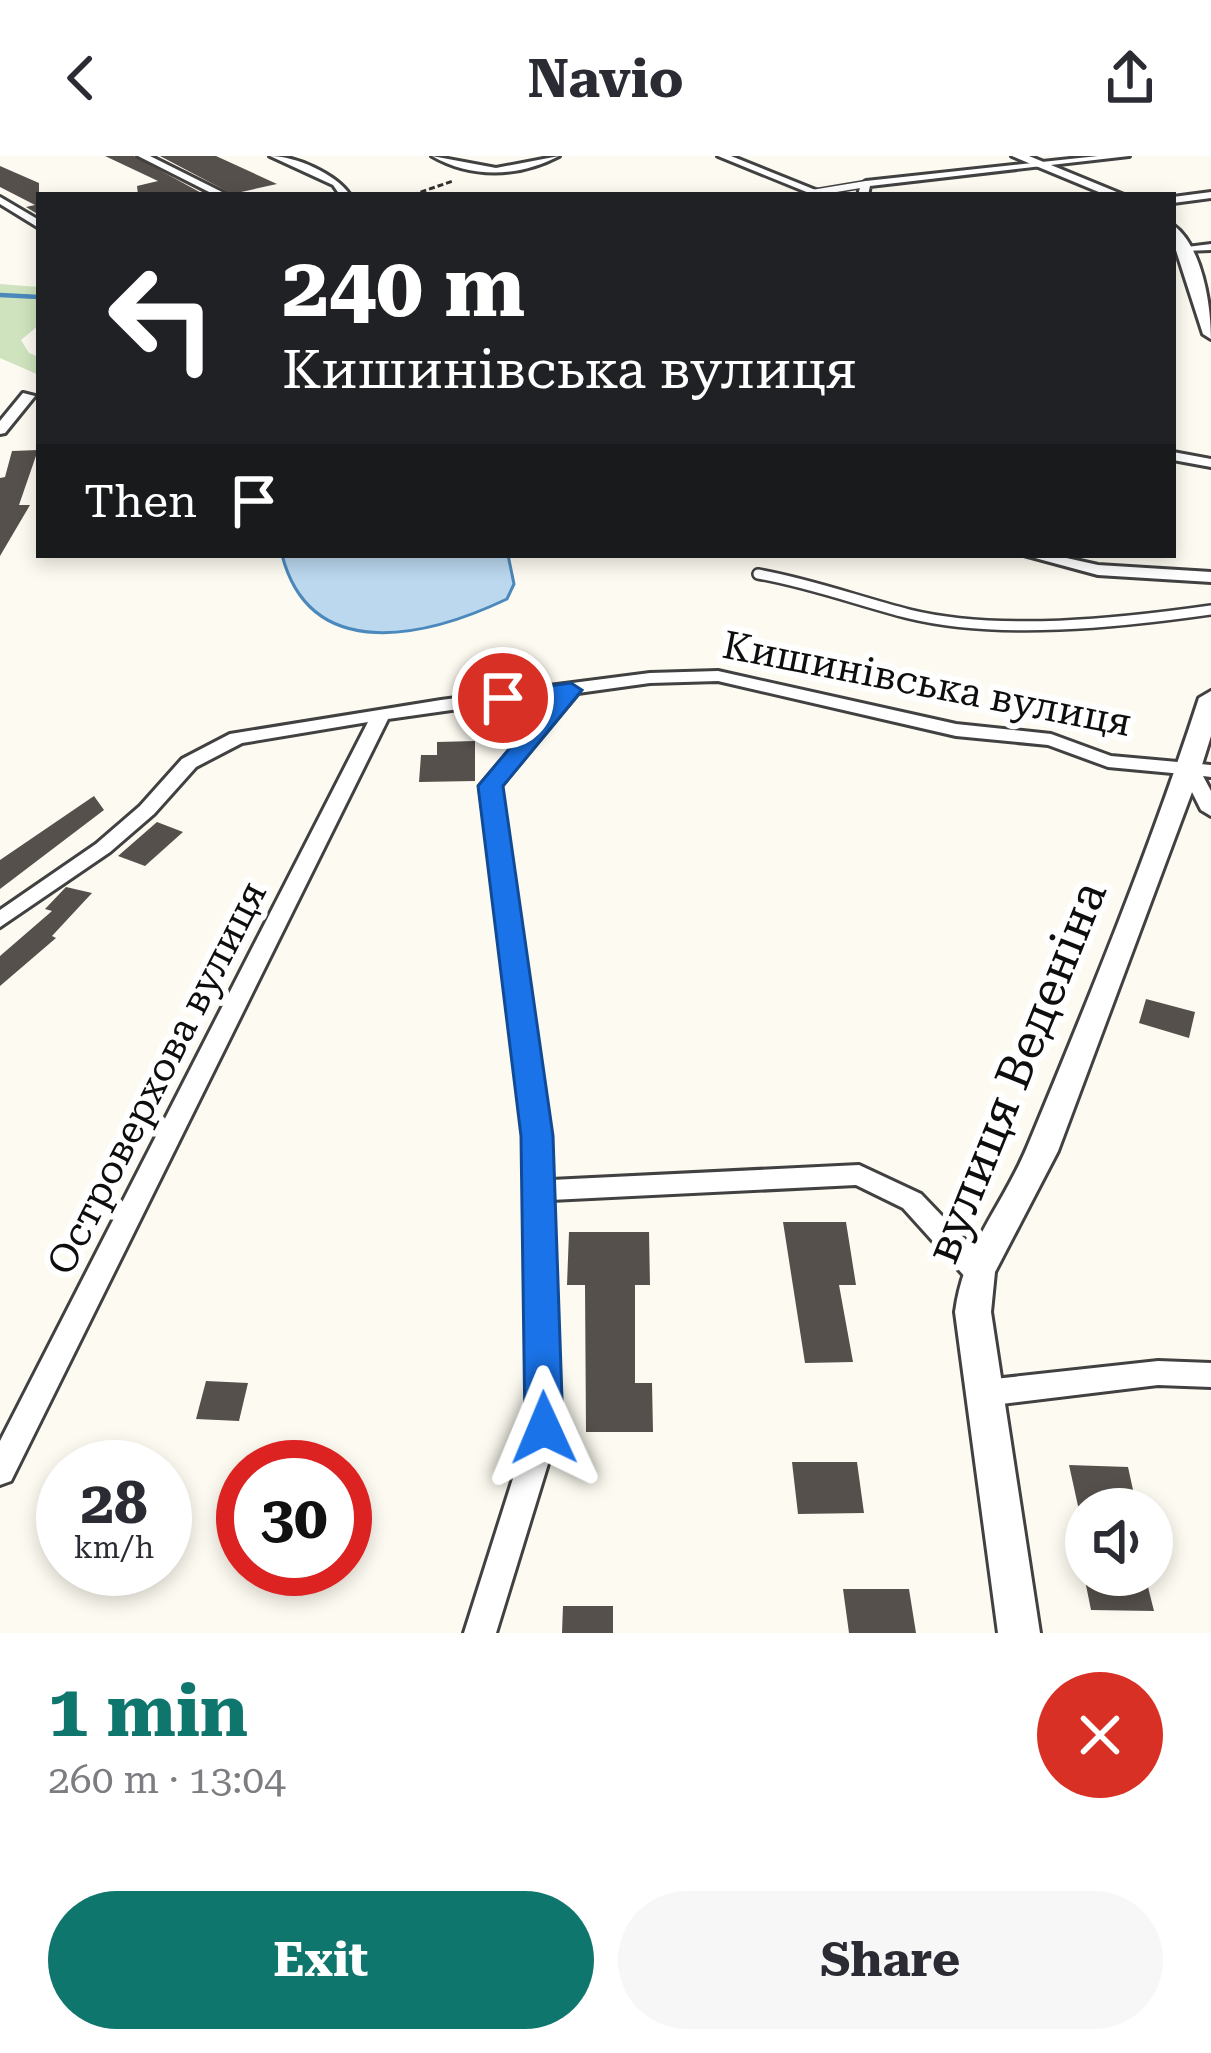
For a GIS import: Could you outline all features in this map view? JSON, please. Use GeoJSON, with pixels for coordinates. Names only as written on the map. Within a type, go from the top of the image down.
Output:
{"type":"FeatureCollection","features":[{"type":"Feature","properties":{"kind":"street"},"geometry":{"type":"LineString","coordinates":[[143,156],[217,192]]}},
{"type":"Feature","properties":{"kind":"street"},"geometry":{"type":"LineString","coordinates":[[275,156],[337,183],[343,192]]}},
{"type":"Feature","properties":{"kind":"street"},"geometry":{"type":"LineString","coordinates":[[436,156],[487,174],[516,170],[554,156]]}},
{"type":"Feature","properties":{"kind":"street"},"geometry":{"type":"LineString","coordinates":[[723,156],[813,192]]}},
{"type":"Feature","properties":{"kind":"street"},"geometry":{"type":"LineString","coordinates":[[1018,156],[1110,192]]}},
{"type":"Feature","properties":{"kind":"street"},"geometry":{"type":"LineString","coordinates":[[865,190],[1124,156]]}},
{"type":"Feature","properties":{"kind":"street"},"geometry":{"type":"LineString","coordinates":[[1176,200],[1211,195]]}},
{"type":"Feature","properties":{"kind":"street"},"geometry":{"type":"LineString","coordinates":[[0,200],[36,223]]}},
{"type":"Feature","properties":{"kind":"street"},"geometry":{"type":"LineString","coordinates":[[1176,234],[1211,334]]}},
{"type":"Feature","properties":{"kind":"street"},"geometry":{"type":"LineString","coordinates":[[1184,248],[1211,247]]}},
{"type":"Feature","properties":{"kind":"street"},"geometry":{"type":"LineString","coordinates":[[0,430],[28,396]]}},
{"type":"Feature","properties":{"kind":"street"},"geometry":{"type":"LineString","coordinates":[[1176,457],[1211,463]]}},
{"type":"Feature","properties":{"kind":"street"},"geometry":{"type":"LineString","coordinates":[[1045,558],[1098,570],[1211,577]]}},
{"type":"Feature","properties":{"kind":"street","name":"Кишинівська вулиця"},"geometry":{"type":"LineString","coordinates":[[0,920],[104,848],[211,748],[270,732],[441,705],[685,674],[718,676],[956,730],[1051,740],[1108,761],[1200,770]]}},
{"type":"Feature","properties":{"kind":"street"},"geometry":{"type":"LineString","coordinates":[[480,1633],[544,1428],[537,1136],[490,786],[571,690]]}},
{"type":"Feature","properties":{"kind":"street","name":"вулиця Веденіна"},"geometry":{"type":"LineString","coordinates":[[1019,1633],[973,1312],[978,1271],[1042,1150],[1200,770],[1211,698]]}},
{"type":"Feature","properties":{"kind":"street","name":"Островерхова вулиця"},"geometry":{"type":"LineString","coordinates":[[0,1471],[379,718]]}},
{"type":"Feature","properties":{"kind":"street"},"geometry":{"type":"LineString","coordinates":[[1200,770],[1211,809]]}},
{"type":"Feature","properties":{"kind":"street"},"geometry":{"type":"LineString","coordinates":[[540,1191],[859,1175],[913,1202],[978,1271]]}},
{"type":"Feature","properties":{"kind":"street"},"geometry":{"type":"LineString","coordinates":[[985,1393],[1158,1372],[1211,1375]]}},
{"type":"Feature","properties":{"kind":"lane"},"geometry":{"type":"LineString","coordinates":[[832,192],[865,190]]}},
{"type":"Feature","properties":{"kind":"lane"},"geometry":{"type":"LineString","coordinates":[[758,574],[813,584],[910,614],[955,621],[1109,624],[1211,610]]}},
{"type":"Feature","properties":{"kind":"path"},"geometry":{"type":"LineString","coordinates":[[420,192],[462,176],[487,174]]}},
{"type":"Feature","properties":{"kind":"green space"},"geometry":{"type":"Polygon","coordinates":[[[0,284],[36,287],[36,328],[21,340],[36,356],[36,374],[0,358],[0,284]]]}},
{"type":"Feature","properties":{"kind":"water"},"geometry":{"type":"Polygon","coordinates":[[[283,558],[509,558],[514,584],[507,599],[476,612],[409,631],[376,632],[345,627],[318,614],[297,590],[283,558]]]}},
{"type":"Feature","properties":{"kind":"building"},"geometry":{"type":"Polygon","coordinates":[[[105,156],[134,156],[200,192],[138,192],[137,186],[158,181],[105,156]]]}},
{"type":"Feature","properties":{"kind":"building"},"geometry":{"type":"Polygon","coordinates":[[[160,156],[216,156],[277,184],[228,192],[160,156]]]}},
{"type":"Feature","properties":{"kind":"building"},"geometry":{"type":"Polygon","coordinates":[[[0,166],[39,183],[36,213],[26,207],[35,205],[0,187],[0,166]]]}},
{"type":"Feature","properties":{"kind":"building"},"geometry":{"type":"Polygon","coordinates":[[[36,450],[36,456],[19,505],[30,505],[0,556],[0,478],[5,477],[12,451],[36,450]]]}},
{"type":"Feature","properties":{"kind":"building"},"geometry":{"type":"Polygon","coordinates":[[[475,741],[475,781],[419,782],[421,755],[437,755],[437,742],[475,741]]]}},
{"type":"Feature","properties":{"kind":"building"},"geometry":{"type":"Polygon","coordinates":[[[94,796],[104,810],[0,889],[0,860],[94,796]]]}},
{"type":"Feature","properties":{"kind":"building"},"geometry":{"type":"Polygon","coordinates":[[[157,822],[183,832],[145,866],[118,856],[157,822]]]}},
{"type":"Feature","properties":{"kind":"building"},"geometry":{"type":"Polygon","coordinates":[[[66,887],[92,893],[52,936],[56,938],[0,986],[0,956],[52,911],[45,909],[66,887]]]}},
{"type":"Feature","properties":{"kind":"building"},"geometry":{"type":"Polygon","coordinates":[[[1146,999],[1195,1012],[1189,1038],[1139,1023],[1146,999]]]}},
{"type":"Feature","properties":{"kind":"building"},"geometry":{"type":"Polygon","coordinates":[[[783,1222],[846,1222],[856,1285],[839,1285],[853,1362],[805,1363],[783,1222]]]}},
{"type":"Feature","properties":{"kind":"building"},"geometry":{"type":"Polygon","coordinates":[[[569,1232],[649,1232],[650,1285],[635,1285],[635,1383],[652,1383],[653,1432],[586,1432],[585,1285],[567,1285],[569,1232]]]}},
{"type":"Feature","properties":{"kind":"building"},"geometry":{"type":"Polygon","coordinates":[[[206,1381],[248,1383],[239,1421],[196,1419],[206,1381]]]}},
{"type":"Feature","properties":{"kind":"building"},"geometry":{"type":"Polygon","coordinates":[[[792,1462],[857,1462],[864,1513],[798,1514],[792,1462]]]}},
{"type":"Feature","properties":{"kind":"building"},"geometry":{"type":"Polygon","coordinates":[[[1069,1465],[1128,1467],[1133,1488],[1074,1488],[1069,1465]]]}},
{"type":"Feature","properties":{"kind":"building"},"geometry":{"type":"Polygon","coordinates":[[[843,1589],[909,1589],[916,1633],[849,1633],[843,1589]]]}},
{"type":"Feature","properties":{"kind":"building"},"geometry":{"type":"Polygon","coordinates":[[[1088,1596],[1150,1596],[1154,1611],[1091,1610],[1088,1596]]]}},
{"type":"Feature","properties":{"kind":"building"},"geometry":{"type":"Polygon","coordinates":[[[563,1606],[613,1606],[613,1633],[562,1633],[563,1606]]]}},
{"type":"Feature","properties":{"kind":"waterway"},"geometry":{"type":"LineString","coordinates":[[0,295],[36,297]]}},
{"type":"Feature","properties":{"kind":"route"},"geometry":{"type":"LineString","coordinates":[[503,698],[571,690],[490,786],[537,1136],[544,1428]]}}]}
